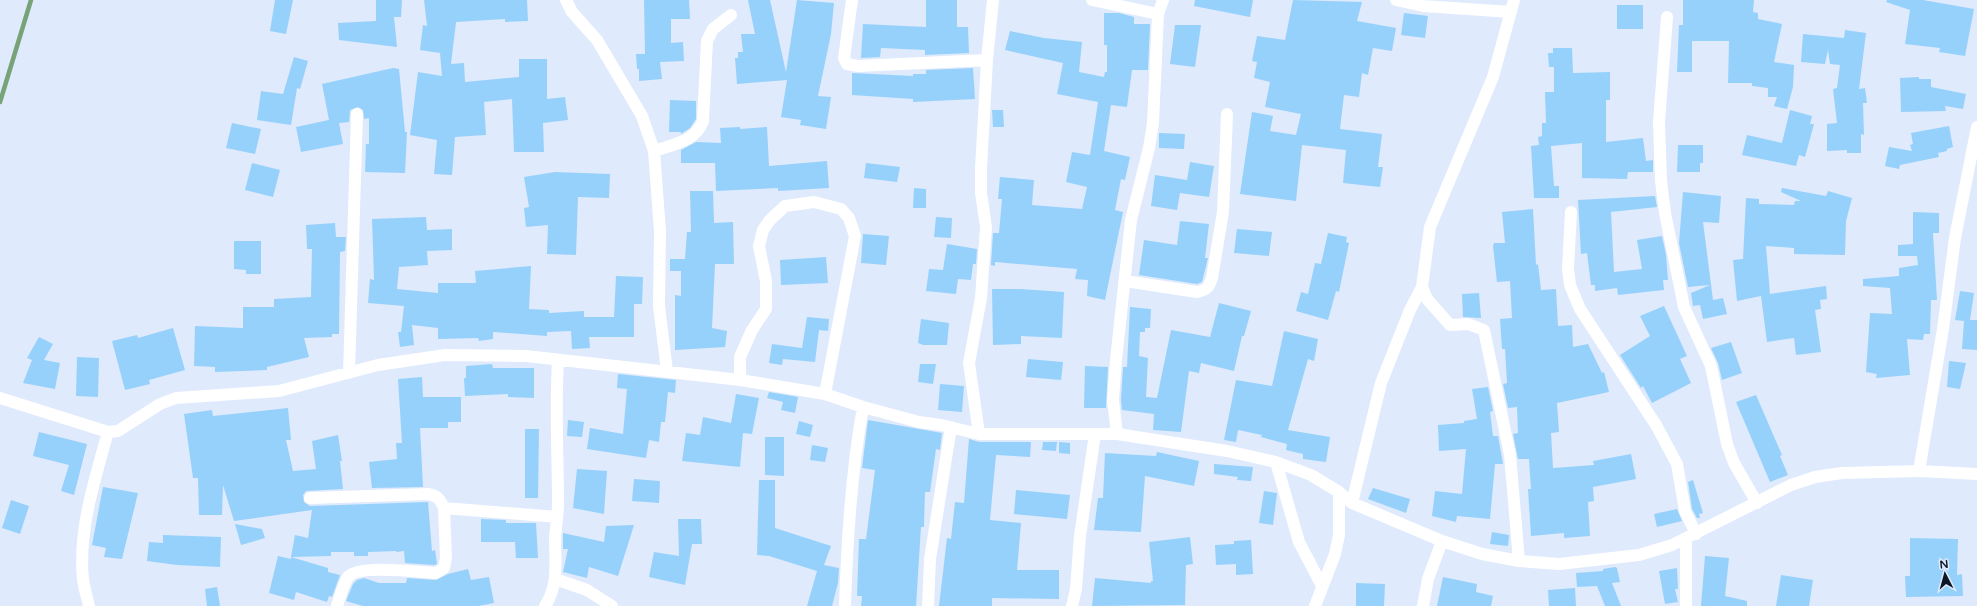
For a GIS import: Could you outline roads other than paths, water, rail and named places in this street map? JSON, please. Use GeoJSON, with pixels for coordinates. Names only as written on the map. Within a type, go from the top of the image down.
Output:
{"type":"FeatureCollection","features":[{"type":"Feature","properties":{"kind":"street"},"geometry":{"type":"LineString","coordinates":[[566,0],[572,12],[597,40],[642,116],[654,151],[660,232],[660,306],[667,371]]}},
{"type":"Feature","properties":{"kind":"street"},"geometry":{"type":"LineString","coordinates":[[852,0],[844,58],[847,64],[858,66],[987,60]]}},
{"type":"Feature","properties":{"kind":"street"},"geometry":{"type":"LineString","coordinates":[[979,434],[969,364],[981,298],[986,227],[981,193],[981,169],[987,60],[993,0]]}},
{"type":"Feature","properties":{"kind":"street"},"geometry":{"type":"LineString","coordinates":[[1092,0],[1158,14]]}},
{"type":"Feature","properties":{"kind":"street"},"geometry":{"type":"LineString","coordinates":[[1117,434],[1113,400],[1131,220],[1149,148],[1153,123],[1158,14],[1163,0]]}},
{"type":"Feature","properties":{"kind":"street"},"geometry":{"type":"LineString","coordinates":[[1396,0],[1423,6],[1511,12]]}},
{"type":"Feature","properties":{"kind":"street"},"geometry":{"type":"LineString","coordinates":[[1352,503],[1381,383],[1410,310],[1422,287],[1430,227],[1493,78],[1514,0]]}},
{"type":"Feature","properties":{"kind":"street"},"geometry":{"type":"LineString","coordinates":[[654,151],[690,138],[700,130],[703,121],[706,41],[713,29],[731,15]]}},
{"type":"Feature","properties":{"kind":"street"},"geometry":{"type":"LineString","coordinates":[[1667,17],[1659,122],[1661,181],[1665,213],[1684,307],[1711,366],[1728,444],[1734,463],[1757,503]]}},
{"type":"Feature","properties":{"kind":"street"},"geometry":{"type":"LineString","coordinates":[[350,373],[357,114]]}},
{"type":"Feature","properties":{"kind":"street"},"geometry":{"type":"LineString","coordinates":[[1125,281],[1197,292],[1205,290],[1209,287],[1223,212],[1227,114]]}},
{"type":"Feature","properties":{"kind":"street"},"geometry":{"type":"LineString","coordinates":[[1919,471],[1943,329],[1955,238],[1976,142],[1977,128]]}},
{"type":"Feature","properties":{"kind":"street"},"geometry":{"type":"LineString","coordinates":[[740,380],[740,357],[752,330],[766,309],[766,281],[759,246],[763,230],[785,206],[814,202],[841,209],[849,218],[855,236],[825,394]]}},
{"type":"Feature","properties":{"kind":"street"},"geometry":{"type":"LineString","coordinates":[[1571,212],[1568,269],[1570,286],[1580,309],[1656,425],[1677,464],[1691,536],[1686,606]]}},
{"type":"Feature","properties":{"kind":"street"},"geometry":{"type":"LineString","coordinates":[[1422,287],[1427,299],[1450,325],[1468,324],[1484,330],[1510,455],[1518,561]]}},
{"type":"Feature","properties":{"kind":"street"},"geometry":{"type":"LineString","coordinates":[[0,398],[108,432],[118,432],[160,404],[176,398],[279,391],[378,365],[445,355],[526,356],[667,371],[740,380],[825,394],[863,407],[919,422],[951,427],[979,434],[1117,434],[1227,451],[1276,462],[1311,475],[1339,492],[1352,503],[1442,541],[1482,554],[1518,561],[1559,564],[1639,555],[1691,536],[1791,485],[1815,477],[1842,473],[1919,471],[1977,474]]}},
{"type":"Feature","properties":{"kind":"street"},"geometry":{"type":"LineString","coordinates":[[545,606],[549,599],[555,579],[557,517],[556,395],[558,360]]}},
{"type":"Feature","properties":{"kind":"street"},"geometry":{"type":"LineString","coordinates":[[846,606],[847,546],[858,435],[863,407]]}},
{"type":"Feature","properties":{"kind":"street"},"geometry":{"type":"LineString","coordinates":[[928,606],[930,559],[951,427]]}},
{"type":"Feature","properties":{"kind":"street"},"geometry":{"type":"LineString","coordinates":[[89,606],[83,580],[82,559],[84,538],[94,482],[108,432]]}},
{"type":"Feature","properties":{"kind":"street"},"geometry":{"type":"LineString","coordinates":[[1072,606],[1076,589],[1080,536],[1095,434]]}},
{"type":"Feature","properties":{"kind":"street"},"geometry":{"type":"LineString","coordinates":[[1276,462],[1299,542],[1322,586]]}},
{"type":"Feature","properties":{"kind":"street"},"geometry":{"type":"LineString","coordinates":[[1315,606],[1335,554],[1339,535],[1339,492]]}},
{"type":"Feature","properties":{"kind":"street"},"geometry":{"type":"LineString","coordinates":[[310,498],[428,494],[436,496],[441,500],[444,508],[446,558],[444,568],[436,573],[368,569],[356,571],[348,576],[337,606]]}},
{"type":"Feature","properties":{"kind":"street"},"geometry":{"type":"LineString","coordinates":[[444,508],[557,517]]}},
{"type":"Feature","properties":{"kind":"street"},"geometry":{"type":"LineString","coordinates":[[1423,606],[1428,579],[1442,541]]}},
{"type":"Feature","properties":{"kind":"street"},"geometry":{"type":"LineString","coordinates":[[555,579],[587,590],[612,606]]}},
{"type":"Feature","properties":{"kind":"waterway"},"geometry":{"type":"LineString","coordinates":[[0,102],[31,0]]}}]}
